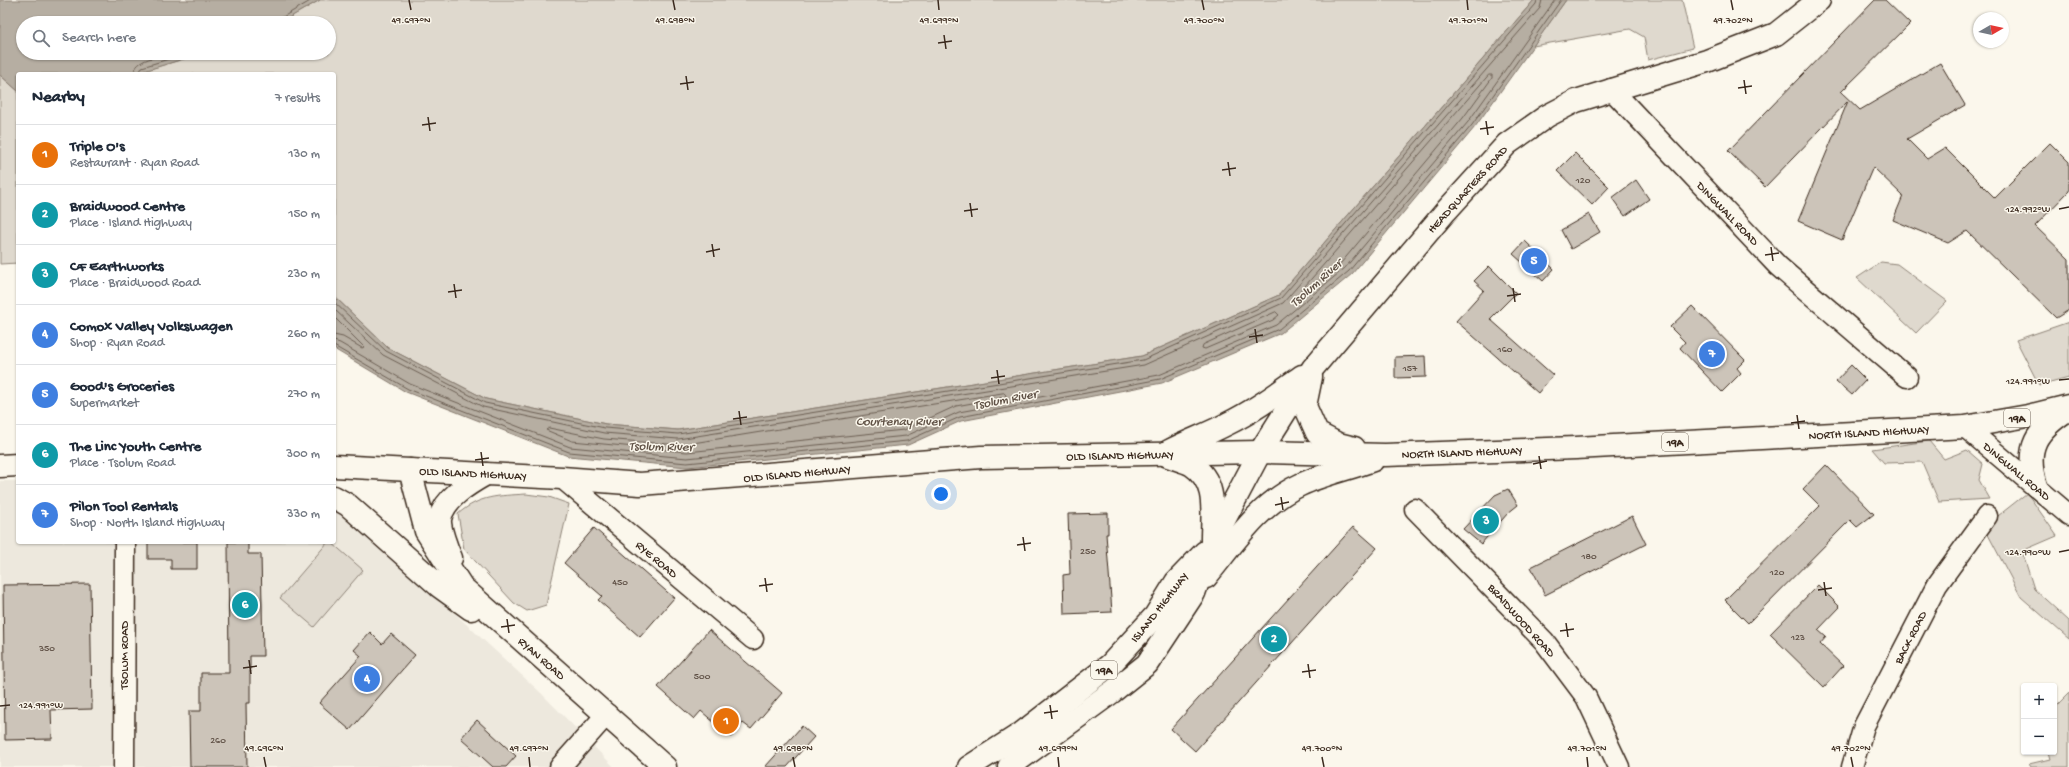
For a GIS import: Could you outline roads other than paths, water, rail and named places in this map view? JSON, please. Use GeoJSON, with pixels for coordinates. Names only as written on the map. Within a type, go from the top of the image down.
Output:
{"type":"FeatureCollection","features":[{"type":"Feature","properties":{"kind":"main road","name":"HEADQUARTERS ROAD"},"geometry":{"type":"LineString","coordinates":[[1260,452],[1312,368],[1446,211],[1507,144],[1547,116],[1576,101],[1611,89],[1707,61],[1776,34],[1818,0]]}},
{"type":"Feature","properties":{"kind":"main road"},"geometry":{"type":"LineString","coordinates":[[1163,454],[1238,418],[1312,368]]}},
{"type":"Feature","properties":{"kind":"main road"},"geometry":{"type":"LineString","coordinates":[[1312,368],[1305,406],[1317,433],[1338,444],[1385,455]]}},
{"type":"Feature","properties":{"kind":"main road","name":"NORTH ISLAND HIGHWAY"},"geometry":{"type":"LineString","coordinates":[[1260,452],[1385,455],[1576,448],[1965,427],[2028,416],[2069,406]]}},
{"type":"Feature","properties":{"kind":"main road"},"geometry":{"type":"LineString","coordinates":[[2036,486],[2031,470],[2032,447],[2040,434],[2059,416],[2069,409]]}},
{"type":"Feature","properties":{"kind":"main road","name":"OLD ISLAND HIGHWAY"},"geometry":{"type":"LineString","coordinates":[[336,466],[562,478],[640,484],[981,457],[1260,452]]}},
{"type":"Feature","properties":{"kind":"main road","name":"ISLAND HIGHWAY"},"geometry":{"type":"LineString","coordinates":[[1008,767],[1094,705],[1146,664],[1194,593],[1212,544],[1260,452]]}},
{"type":"Feature","properties":{"kind":"main road"},"geometry":{"type":"LineString","coordinates":[[1163,454],[1192,465],[1206,479],[1212,494],[1212,544]]}},
{"type":"Feature","properties":{"kind":"main road"},"geometry":{"type":"LineString","coordinates":[[1194,593],[1248,525],[1280,496],[1300,485],[1322,476],[1354,467],[1385,455]]}},
{"type":"Feature","properties":{"kind":"main road"},"geometry":{"type":"LineString","coordinates":[[0,466],[16,465]]}},
{"type":"Feature","properties":{"kind":"main road","name":"RYAN ROAD"},"geometry":{"type":"LineString","coordinates":[[410,470],[426,531],[462,587],[665,767]]}},
{"type":"Feature","properties":{"kind":"main road"},"geometry":{"type":"LineString","coordinates":[[462,587],[446,546],[440,519],[449,502],[465,486],[486,474]]}},
{"type":"Feature","properties":{"kind":"main road"},"geometry":{"type":"LineString","coordinates":[[336,498],[348,505],[439,586],[573,685]]}},
{"type":"Feature","properties":{"kind":"main road","name":"ISLAND HIGHWAY"},"geometry":{"type":"LineString","coordinates":[[968,767],[1022,733],[1110,665],[1155,616],[1176,582],[1212,544]]}},
{"type":"Feature","properties":{"kind":"street","name":"DINGWALL ROAD"},"geometry":{"type":"LineString","coordinates":[[1611,89],[1778,266],[1907,377]]}},
{"type":"Feature","properties":{"kind":"street","name":"DINGWALL ROAD"},"geometry":{"type":"LineString","coordinates":[[1965,427],[2069,514]]}},
{"type":"Feature","properties":{"kind":"street","name":"RYE ROAD"},"geometry":{"type":"LineString","coordinates":[[562,478],[753,639]]}},
{"type":"Feature","properties":{"kind":"street","name":"BRAIDWOOD ROAD"},"geometry":{"type":"LineString","coordinates":[[1415,509],[1544,641],[1586,697],[1619,767]]}},
{"type":"Feature","properties":{"kind":"street","name":"BACK ROAD"},"geometry":{"type":"LineString","coordinates":[[1852,767],[1864,726],[1937,585],[1987,516]]}},
{"type":"Feature","properties":{"kind":"street","name":"TSOLUM ROAD"},"geometry":{"type":"LineString","coordinates":[[124,767],[125,544]]}},
{"type":"Feature","properties":{"kind":"street"},"geometry":{"type":"LineString","coordinates":[[560,767],[606,714]]}},
{"type":"Feature","properties":{"kind":"water"},"geometry":{"type":"Polygon","coordinates":[[[0,0],[320,0],[292,16],[16,16],[16,60],[180,60],[144,72],[16,72],[16,89],[0,75],[0,0]]]}},
{"type":"Feature","properties":{"kind":"water","name":"Courtenay River"},"geometry":{"type":"Polygon","coordinates":[[[1534,0],[1566,0],[1475,127],[1352,274],[1281,333],[1162,383],[961,421],[908,445],[687,467],[568,456],[406,392],[336,350],[336,298],[388,348],[486,399],[606,424],[678,430],[1142,356],[1279,295],[1534,0]]]}},
{"type":"Feature","properties":{"kind":"place","name":"Good's Groceries"},"geometry":{"type":"Point","coordinates":[1534,261]}},
{"type":"Feature","properties":{"kind":"place","name":"Pilon Tool Rentals"},"geometry":{"type":"Point","coordinates":[1712,354]}},
{"type":"Feature","properties":{"kind":"place","name":"CF Earthworks"},"geometry":{"type":"Point","coordinates":[1486,521]}},
{"type":"Feature","properties":{"kind":"place","name":"The Linc Youth Centre"},"geometry":{"type":"Point","coordinates":[245,605]}},
{"type":"Feature","properties":{"kind":"place","name":"Braidwood Centre"},"geometry":{"type":"Point","coordinates":[1274,639]}},
{"type":"Feature","properties":{"kind":"place","name":"Comox Valley Volkswagen"},"geometry":{"type":"Point","coordinates":[367,679]}},
{"type":"Feature","properties":{"kind":"place","name":"Triple O's"},"geometry":{"type":"Point","coordinates":[726,721]}},
{"type":"Feature","properties":{"kind":"water label","name":"Tsolum River"},"geometry":{"type":"Point","coordinates":[1315,282]}},
{"type":"Feature","properties":{"kind":"water label","name":"Tsolum River"},"geometry":{"type":"Point","coordinates":[1005,398]}},
{"type":"Feature","properties":{"kind":"water label","name":"Tsolum River"},"geometry":{"type":"Point","coordinates":[661,445]}}]}
